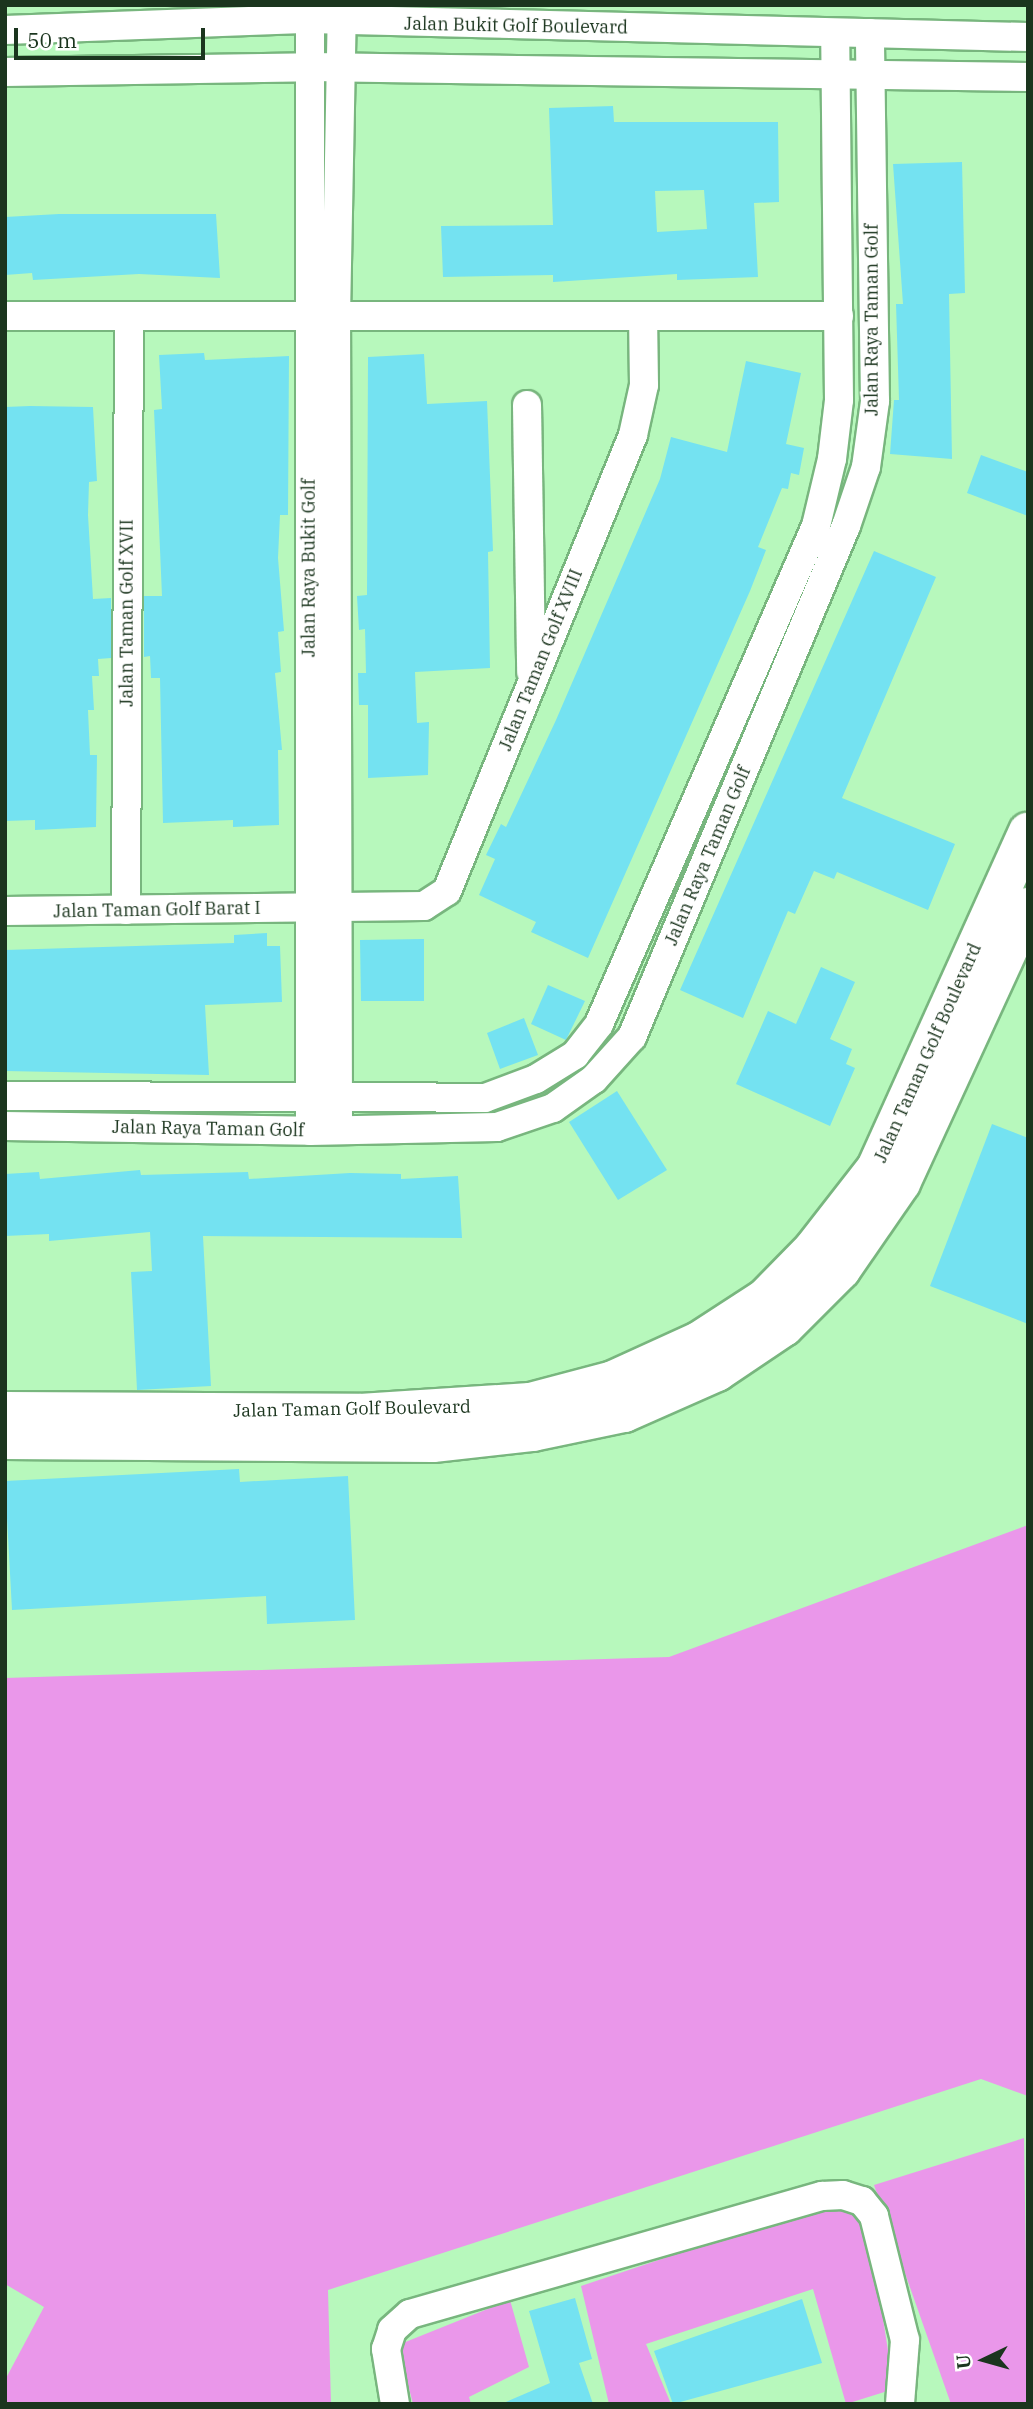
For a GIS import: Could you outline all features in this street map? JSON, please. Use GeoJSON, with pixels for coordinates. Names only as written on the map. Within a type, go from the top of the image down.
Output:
{"type":"FeatureCollection","features":[{"type":"Feature","properties":{"kind":"street","name":"Jalan Bukit Golf Boulevard"},"geometry":{"type":"LineString","coordinates":[[5,30],[310,12],[835,34],[1028,37]]}},
{"type":"Feature","properties":{"kind":"street","name":"Jalan Raya Bukit Golf"},"geometry":{"type":"LineString","coordinates":[[310,12],[322,316],[337,908],[338,1130]]}},
{"type":"Feature","properties":{"kind":"street","name":"Jalan Raya Bukit Golf"},"geometry":{"type":"LineString","coordinates":[[310,1131],[309,908],[322,316],[340,68],[341,13]]}},
{"type":"Feature","properties":{"kind":"street","name":"Jalan Raya Taman Golf"},"geometry":{"type":"LineString","coordinates":[[5,1126],[310,1131],[497,1126],[553,1108],[594,1079],[632,1037],[862,479],[875,401],[870,33]]}},
{"type":"Feature","properties":{"kind":"street","name":"Jalan Raya Taman Golf"},"geometry":{"type":"LineString","coordinates":[[5,1096],[338,1100],[485,1098],[536,1079],[575,1055],[599,1024],[816,526],[832,459],[839,308],[835,34]]}},
{"type":"Feature","properties":{"kind":"street"},"geometry":{"type":"LineString","coordinates":[[5,72],[311,67],[835,74],[871,82],[1028,77]]}},
{"type":"Feature","properties":{"kind":"street"},"geometry":{"type":"LineString","coordinates":[[837,234],[872,234]]}},
{"type":"Feature","properties":{"kind":"street"},"geometry":{"type":"LineString","coordinates":[[5,316],[643,316],[839,308],[873,300]]}},
{"type":"Feature","properties":{"kind":"street","name":"Jalan Taman Golf XVII"},"geometry":{"type":"LineString","coordinates":[[126,910],[129,316]]}},
{"type":"Feature","properties":{"kind":"street","name":"Jalan Taman Golf XVIII"},"geometry":{"type":"LineString","coordinates":[[309,908],[424,906],[447,891],[634,435],[644,385],[643,316]]}},
{"type":"Feature","properties":{"kind":"street"},"geometry":{"type":"LineString","coordinates":[[527,405],[531,685]]}},
{"type":"Feature","properties":{"kind":"street","name":"Jalan Taman Golf Boulevard"},"geometry":{"type":"LineString","coordinates":[[5,1440],[360,1427],[530,1402],[614,1380],[699,1342],[765,1298],[813,1249],[876,1168],[1028,832]]}},
{"type":"Feature","properties":{"kind":"street","name":"Jalan Taman Golf Boulevard"},"geometry":{"type":"LineString","coordinates":[[5,1410],[360,1427],[433,1443],[533,1432],[624,1413],[717,1372],[784,1327],[841,1270],[901,1183],[1028,907]]}},
{"type":"Feature","properties":{"kind":"street","name":"Jalan Taman Golf Barat I"},"geometry":{"type":"LineString","coordinates":[[5,911],[309,908]]}},
{"type":"Feature","properties":{"kind":"street"},"geometry":{"type":"LineString","coordinates":[[395,2404],[386,2349],[392,2330],[410,2314],[822,2196],[843,2195],[862,2201],[874,2216],[905,2340],[900,2404]]}},
{"type":"Feature","properties":{"kind":"shaded area"},"geometry":{"type":"Polygon","coordinates":[[[1028,1525],[1028,2096],[981,2079],[328,2290],[331,2404],[5,2404],[5,2380],[44,2307],[5,2284],[5,1678],[669,1657],[1028,1525]]]}},
{"type":"Feature","properties":{"kind":"shaded area"},"geometry":{"type":"Polygon","coordinates":[[[1024,2138],[1028,2404],[951,2404],[874,2185],[1024,2138]]]}},
{"type":"Feature","properties":{"kind":"shaded area"},"geometry":{"type":"Polygon","coordinates":[[[820,2206],[853,2210],[871,2242],[894,2389],[846,2404],[813,2289],[646,2344],[671,2404],[609,2404],[581,2286],[820,2206]]]}},
{"type":"Feature","properties":{"kind":"shaded area"},"geometry":{"type":"Polygon","coordinates":[[[510,2300],[529,2367],[469,2397],[471,2404],[413,2404],[398,2345],[510,2300]]]}},
{"type":"Feature","properties":{"kind":"building"},"geometry":{"type":"Polygon","coordinates":[[[613,106],[614,122],[778,122],[779,202],[754,203],[758,277],[677,280],[677,274],[553,282],[553,275],[443,277],[441,226],[553,225],[549,108],[613,106]],[[704,190],[655,191],[657,232],[707,229],[704,190]]]}},
{"type":"Feature","properties":{"kind":"building"},"geometry":{"type":"Polygon","coordinates":[[[962,162],[965,293],[949,294],[952,459],[890,454],[894,400],[899,400],[896,304],[903,304],[893,164],[962,162]]]}},
{"type":"Feature","properties":{"kind":"building"},"geometry":{"type":"Polygon","coordinates":[[[59,214],[216,214],[220,278],[139,274],[33,280],[32,273],[5,275],[5,217],[59,214]]]}},
{"type":"Feature","properties":{"kind":"building"},"geometry":{"type":"Polygon","coordinates":[[[204,353],[205,360],[289,356],[288,515],[280,515],[278,558],[284,631],[278,632],[281,672],[275,673],[282,750],[278,750],[279,825],[233,827],[233,820],[163,823],[160,678],[151,678],[150,656],[144,657],[144,596],[162,596],[154,410],[162,409],[159,355],[204,353]]]}},
{"type":"Feature","properties":{"kind":"building"},"geometry":{"type":"Polygon","coordinates":[[[424,354],[427,404],[487,401],[493,551],[488,552],[490,668],[415,672],[417,723],[429,722],[428,775],[368,778],[368,705],[359,705],[358,673],[366,673],[365,629],[359,630],[357,596],[367,595],[368,357],[424,354]]]}},
{"type":"Feature","properties":{"kind":"building"},"geometry":{"type":"Polygon","coordinates":[[[746,361],[801,373],[786,444],[804,448],[799,475],[791,473],[788,489],[782,488],[758,547],[766,550],[750,591],[588,958],[531,932],[536,922],[479,895],[495,859],[486,855],[501,824],[506,827],[556,720],[660,479],[671,437],[727,452],[746,361]]]}},
{"type":"Feature","properties":{"kind":"building"},"geometry":{"type":"Polygon","coordinates":[[[5,407],[93,407],[97,481],[89,482],[88,515],[93,599],[111,598],[111,658],[98,659],[99,676],[92,676],[94,710],[88,710],[90,755],[97,755],[96,827],[35,830],[35,820],[5,821],[5,407]]]}},
{"type":"Feature","properties":{"kind":"building"},"geometry":{"type":"Polygon","coordinates":[[[981,455],[1028,472],[1028,516],[967,493],[981,455]]]}},
{"type":"Feature","properties":{"kind":"building"},"geometry":{"type":"Polygon","coordinates":[[[874,551],[936,577],[842,798],[955,844],[928,910],[837,872],[834,879],[814,871],[795,914],[788,911],[743,1018],[680,990],[874,551]]]}},
{"type":"Feature","properties":{"kind":"building"},"geometry":{"type":"Polygon","coordinates":[[[267,933],[267,946],[280,946],[282,1002],[205,1005],[209,1075],[5,1071],[5,950],[234,943],[234,935],[267,933]]]}},
{"type":"Feature","properties":{"kind":"building"},"geometry":{"type":"Polygon","coordinates":[[[424,939],[424,1001],[361,1001],[360,940],[424,939]]]}},
{"type":"Feature","properties":{"kind":"building"},"geometry":{"type":"Polygon","coordinates":[[[821,967],[855,982],[830,1039],[852,1049],[846,1064],[855,1068],[830,1126],[736,1084],[768,1011],[796,1024],[821,967]]]}},
{"type":"Feature","properties":{"kind":"building"},"geometry":{"type":"Polygon","coordinates":[[[548,985],[585,1001],[566,1040],[531,1024],[548,985]]]}},
{"type":"Feature","properties":{"kind":"building"},"geometry":{"type":"Polygon","coordinates":[[[524,1018],[538,1055],[500,1069],[487,1033],[524,1018]]]}},
{"type":"Feature","properties":{"kind":"building"},"geometry":{"type":"Polygon","coordinates":[[[617,1091],[667,1170],[618,1200],[569,1122],[617,1091]]]}},
{"type":"Feature","properties":{"kind":"building"},"geometry":{"type":"Polygon","coordinates":[[[992,1124],[1028,1138],[1028,1324],[930,1286],[992,1124]]]}},
{"type":"Feature","properties":{"kind":"building"},"geometry":{"type":"Polygon","coordinates":[[[140,1170],[141,1175],[248,1172],[249,1179],[350,1173],[401,1174],[401,1179],[458,1176],[462,1238],[203,1236],[211,1386],[137,1390],[131,1272],[152,1271],[150,1232],[49,1241],[49,1234],[5,1236],[5,1174],[39,1172],[40,1179],[140,1170]]]}},
{"type":"Feature","properties":{"kind":"building"},"geometry":{"type":"Polygon","coordinates":[[[239,1469],[240,1482],[348,1476],[355,1620],[267,1624],[266,1596],[12,1610],[5,1481],[239,1469]]]}},
{"type":"Feature","properties":{"kind":"building"},"geometry":{"type":"Polygon","coordinates":[[[575,2298],[592,2359],[579,2363],[593,2404],[501,2404],[550,2383],[529,2311],[575,2298]]]}},
{"type":"Feature","properties":{"kind":"building"},"geometry":{"type":"Polygon","coordinates":[[[802,2299],[822,2363],[673,2404],[654,2351],[802,2299]]]}}]}
